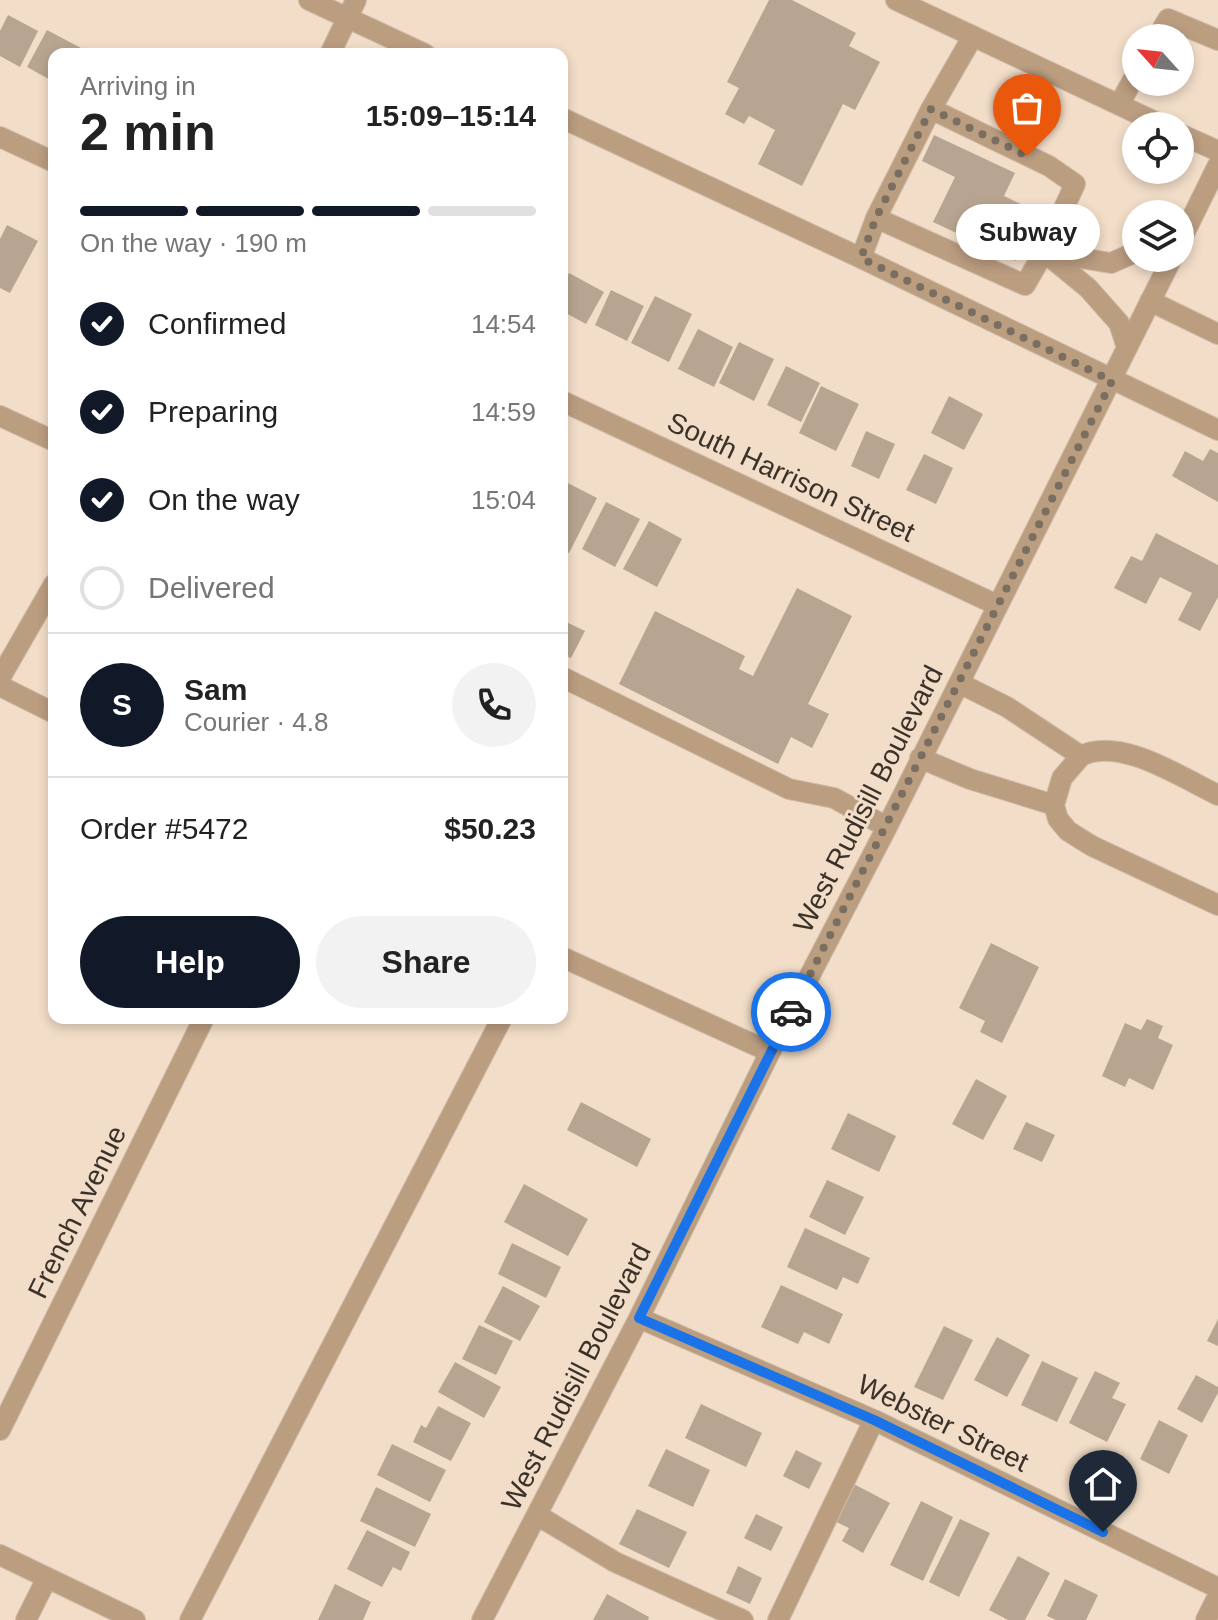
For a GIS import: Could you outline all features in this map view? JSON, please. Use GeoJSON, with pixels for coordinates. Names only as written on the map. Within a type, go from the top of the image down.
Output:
{"type":"FeatureCollection","features":[{"type":"Feature","properties":{"kind":"street"},"geometry":{"type":"LineString","coordinates":[[309,0],[351,9],[415,48]]}},
{"type":"Feature","properties":{"kind":"street"},"geometry":{"type":"LineString","coordinates":[[896,0],[1134,112]]}},
{"type":"Feature","properties":{"kind":"street"},"geometry":{"type":"LineString","coordinates":[[333,48],[351,9]]}},
{"type":"Feature","properties":{"kind":"street"},"geometry":{"type":"LineString","coordinates":[[1167,10],[1218,40]]}},
{"type":"Feature","properties":{"kind":"street"},"geometry":{"type":"LineString","coordinates":[[861,258],[876,218],[931,109],[973,36]]}},
{"type":"Feature","properties":{"kind":"street"},"geometry":{"type":"LineString","coordinates":[[1119,105],[1124,96]]}},
{"type":"Feature","properties":{"kind":"street"},"geometry":{"type":"LineString","coordinates":[[876,218],[1025,285],[1044,252],[1075,184],[1049,166],[931,109]]}},
{"type":"Feature","properties":{"kind":"street"},"geometry":{"type":"LineString","coordinates":[[568,121],[1218,430]]}},
{"type":"Feature","properties":{"kind":"street"},"geometry":{"type":"LineString","coordinates":[[0,137],[48,159]]}},
{"type":"Feature","properties":{"kind":"street"},"geometry":{"type":"LineString","coordinates":[[1194,140],[1218,151]]}},
{"type":"Feature","properties":{"kind":"street"},"geometry":{"type":"LineString","coordinates":[[1194,212],[1218,165]]}},
{"type":"Feature","properties":{"kind":"street"},"geometry":{"type":"LineString","coordinates":[[1044,252],[1111,263],[1122,258]]}},
{"type":"Feature","properties":{"kind":"street"},"geometry":{"type":"LineString","coordinates":[[1044,252],[1088,288],[1119,323],[1127,348]]}},
{"type":"Feature","properties":{"kind":"street","name":"West Rudisill Boulevard"},"geometry":{"type":"LineString","coordinates":[[482,1620],[639,1318],[770,1052],[887,827],[1165,272]]}},
{"type":"Feature","properties":{"kind":"street"},"geometry":{"type":"LineString","coordinates":[[1150,301],[1218,334]]}},
{"type":"Feature","properties":{"kind":"street","name":"South Harrison Street"},"geometry":{"type":"LineString","coordinates":[[568,404],[997,605]]}},
{"type":"Feature","properties":{"kind":"street"},"geometry":{"type":"LineString","coordinates":[[0,416],[48,438]]}},
{"type":"Feature","properties":{"kind":"street"},"geometry":{"type":"LineString","coordinates":[[0,678],[48,594]]}},
{"type":"Feature","properties":{"kind":"street"},"geometry":{"type":"LineString","coordinates":[[568,680],[789,789],[834,798],[887,827]]}},
{"type":"Feature","properties":{"kind":"street"},"geometry":{"type":"LineString","coordinates":[[959,683],[1007,707],[1081,756]]}},
{"type":"Feature","properties":{"kind":"street"},"geometry":{"type":"LineString","coordinates":[[0,686],[48,710]]}},
{"type":"Feature","properties":{"kind":"street"},"geometry":{"type":"LineString","coordinates":[[1218,795],[1133,755],[1101,750],[1081,756],[1062,778],[1054,805],[1058,819],[1068,831],[1092,846],[1218,905]]}},
{"type":"Feature","properties":{"kind":"street"},"geometry":{"type":"LineString","coordinates":[[920,758],[970,779],[1054,805]]}},
{"type":"Feature","properties":{"kind":"street"},"geometry":{"type":"LineString","coordinates":[[568,960],[770,1052]]}},
{"type":"Feature","properties":{"kind":"street","name":"French Avenue"},"geometry":{"type":"LineString","coordinates":[[0,1430],[201,1024]]}},
{"type":"Feature","properties":{"kind":"street"},"geometry":{"type":"LineString","coordinates":[[190,1620],[499,1024]]}},
{"type":"Feature","properties":{"kind":"street","name":"Webster Street"},"geometry":{"type":"LineString","coordinates":[[639,1318],[874,1420],[1218,1588]]}},
{"type":"Feature","properties":{"kind":"street"},"geometry":{"type":"LineString","coordinates":[[778,1620],[874,1420]]}},
{"type":"Feature","properties":{"kind":"street"},"geometry":{"type":"LineString","coordinates":[[537,1515],[615,1562],[743,1620]]}},
{"type":"Feature","properties":{"kind":"street"},"geometry":{"type":"LineString","coordinates":[[0,1555],[135,1620]]}},
{"type":"Feature","properties":{"kind":"street"},"geometry":{"type":"LineString","coordinates":[[26,1620],[47,1578]]}},
{"type":"Feature","properties":{"kind":"street"},"geometry":{"type":"LineString","coordinates":[[1206,1620],[1218,1596]]}},
{"type":"Feature","properties":{"kind":"building"},"geometry":{"type":"Polygon","coordinates":[[[769,0],[792,0],[856,33],[849,46],[880,62],[855,110],[843,104],[802,186],[758,164],[775,130],[749,116],[744,124],[725,114],[739,88],[727,82],[769,0]]]}},
{"type":"Feature","properties":{"kind":"building"},"geometry":{"type":"Polygon","coordinates":[[[8,15],[38,31],[20,67],[0,56],[0,31],[8,15]]]}},
{"type":"Feature","properties":{"kind":"building"},"geometry":{"type":"Polygon","coordinates":[[[47,30],[81,48],[48,48],[48,79],[27,67],[47,30]]]}},
{"type":"Feature","properties":{"kind":"building"},"geometry":{"type":"Polygon","coordinates":[[[934,135],[1015,173],[1004,196],[1039,213],[1016,261],[933,222],[955,177],[922,161],[934,135]]]}},
{"type":"Feature","properties":{"kind":"building"},"geometry":{"type":"Polygon","coordinates":[[[7,225],[38,241],[10,293],[0,288],[0,239],[7,225]]]}},
{"type":"Feature","properties":{"kind":"building"},"geometry":{"type":"Polygon","coordinates":[[[568,275],[604,292],[586,324],[568,314],[568,275]]]}},
{"type":"Feature","properties":{"kind":"building"},"geometry":{"type":"Polygon","coordinates":[[[611,290],[644,306],[627,341],[595,325],[611,290]]]}},
{"type":"Feature","properties":{"kind":"building"},"geometry":{"type":"Polygon","coordinates":[[[655,296],[692,314],[669,362],[631,343],[655,296]]]}},
{"type":"Feature","properties":{"kind":"building"},"geometry":{"type":"Polygon","coordinates":[[[698,329],[733,347],[714,387],[678,369],[698,329]]]}},
{"type":"Feature","properties":{"kind":"building"},"geometry":{"type":"Polygon","coordinates":[[[739,342],[774,359],[754,401],[719,383],[739,342]]]}},
{"type":"Feature","properties":{"kind":"building"},"geometry":{"type":"Polygon","coordinates":[[[786,366],[820,383],[801,422],[767,405],[786,366]]]}},
{"type":"Feature","properties":{"kind":"building"},"geometry":{"type":"Polygon","coordinates":[[[821,386],[859,404],[836,451],[799,433],[821,386]]]}},
{"type":"Feature","properties":{"kind":"building"},"geometry":{"type":"Polygon","coordinates":[[[949,396],[983,414],[964,450],[931,433],[949,396]]]}},
{"type":"Feature","properties":{"kind":"building"},"geometry":{"type":"Polygon","coordinates":[[[866,431],[895,444],[879,479],[851,466],[866,431]]]}},
{"type":"Feature","properties":{"kind":"building"},"geometry":{"type":"Polygon","coordinates":[[[1210,449],[1218,453],[1218,502],[1172,476],[1185,451],[1203,461],[1210,449]]]}},
{"type":"Feature","properties":{"kind":"building"},"geometry":{"type":"Polygon","coordinates":[[[924,454],[953,468],[936,504],[906,490],[924,454]]]}},
{"type":"Feature","properties":{"kind":"building"},"geometry":{"type":"Polygon","coordinates":[[[568,483],[597,498],[568,552],[568,483]]]}},
{"type":"Feature","properties":{"kind":"building"},"geometry":{"type":"Polygon","coordinates":[[[606,502],[640,519],[615,567],[582,549],[606,502]]]}},
{"type":"Feature","properties":{"kind":"building"},"geometry":{"type":"Polygon","coordinates":[[[649,521],[682,539],[657,587],[623,569],[649,521]]]}},
{"type":"Feature","properties":{"kind":"building"},"geometry":{"type":"Polygon","coordinates":[[[1156,533],[1218,565],[1218,597],[1200,631],[1178,620],[1192,593],[1160,577],[1146,604],[1114,588],[1131,556],[1142,561],[1156,533]]]}},
{"type":"Feature","properties":{"kind":"building"},"geometry":{"type":"Polygon","coordinates":[[[797,588],[852,616],[808,704],[829,714],[812,748],[791,737],[778,764],[619,684],[655,611],[745,656],[739,669],[753,676],[797,588]]]}},
{"type":"Feature","properties":{"kind":"building"},"geometry":{"type":"Polygon","coordinates":[[[568,623],[585,631],[571,658],[568,657],[568,623]]]}},
{"type":"Feature","properties":{"kind":"building"},"geometry":{"type":"Polygon","coordinates":[[[991,943],[1039,967],[1002,1043],[980,1032],[985,1021],[959,1008],[991,943]]]}},
{"type":"Feature","properties":{"kind":"building"},"geometry":{"type":"Polygon","coordinates":[[[1147,1019],[1163,1026],[1158,1038],[1173,1045],[1153,1090],[1129,1078],[1125,1087],[1102,1076],[1125,1023],[1141,1030],[1147,1019]]]}},
{"type":"Feature","properties":{"kind":"building"},"geometry":{"type":"Polygon","coordinates":[[[976,1079],[1007,1096],[983,1140],[952,1124],[976,1079]]]}},
{"type":"Feature","properties":{"kind":"building"},"geometry":{"type":"Polygon","coordinates":[[[581,1102],[651,1139],[637,1167],[567,1130],[581,1102]]]}},
{"type":"Feature","properties":{"kind":"building"},"geometry":{"type":"Polygon","coordinates":[[[848,1113],[896,1136],[879,1172],[831,1149],[848,1113]]]}},
{"type":"Feature","properties":{"kind":"building"},"geometry":{"type":"Polygon","coordinates":[[[1026,1122],[1055,1135],[1042,1162],[1013,1149],[1026,1122]]]}},
{"type":"Feature","properties":{"kind":"building"},"geometry":{"type":"Polygon","coordinates":[[[827,1180],[864,1197],[845,1235],[809,1217],[827,1180]]]}},
{"type":"Feature","properties":{"kind":"building"},"geometry":{"type":"Polygon","coordinates":[[[524,1184],[588,1219],[568,1256],[504,1222],[524,1184]]]}},
{"type":"Feature","properties":{"kind":"building"},"geometry":{"type":"Polygon","coordinates":[[[805,1228],[870,1258],[858,1284],[843,1277],[837,1290],[787,1267],[805,1228]]]}},
{"type":"Feature","properties":{"kind":"building"},"geometry":{"type":"Polygon","coordinates":[[[512,1243],[561,1267],[546,1298],[498,1274],[512,1243]]]}},
{"type":"Feature","properties":{"kind":"building"},"geometry":{"type":"Polygon","coordinates":[[[781,1285],[843,1314],[829,1344],[804,1332],[798,1344],[761,1327],[781,1285]]]}},
{"type":"Feature","properties":{"kind":"building"},"geometry":{"type":"Polygon","coordinates":[[[503,1286],[540,1306],[520,1341],[484,1322],[503,1286]]]}},
{"type":"Feature","properties":{"kind":"building"},"geometry":{"type":"Polygon","coordinates":[[[1218,1319],[1218,1346],[1207,1341],[1218,1319]]]}},
{"type":"Feature","properties":{"kind":"building"},"geometry":{"type":"Polygon","coordinates":[[[479,1325],[513,1341],[496,1375],[462,1359],[479,1325]]]}},
{"type":"Feature","properties":{"kind":"building"},"geometry":{"type":"Polygon","coordinates":[[[944,1326],[973,1340],[943,1400],[914,1387],[944,1326]]]}},
{"type":"Feature","properties":{"kind":"building"},"geometry":{"type":"Polygon","coordinates":[[[997,1337],[1030,1355],[1007,1397],[974,1380],[997,1337]]]}},
{"type":"Feature","properties":{"kind":"building"},"geometry":{"type":"Polygon","coordinates":[[[1042,1361],[1078,1378],[1057,1422],[1021,1405],[1042,1361]]]}},
{"type":"Feature","properties":{"kind":"building"},"geometry":{"type":"Polygon","coordinates":[[[455,1362],[501,1387],[484,1418],[438,1392],[455,1362]]]}},
{"type":"Feature","properties":{"kind":"building"},"geometry":{"type":"Polygon","coordinates":[[[1095,1371],[1120,1383],[1112,1398],[1126,1404],[1107,1442],[1069,1423],[1095,1371]]]}},
{"type":"Feature","properties":{"kind":"building"},"geometry":{"type":"Polygon","coordinates":[[[1196,1375],[1218,1387],[1218,1393],[1202,1423],[1177,1409],[1196,1375]]]}},
{"type":"Feature","properties":{"kind":"building"},"geometry":{"type":"Polygon","coordinates":[[[701,1404],[762,1433],[746,1467],[685,1438],[701,1404]]]}},
{"type":"Feature","properties":{"kind":"building"},"geometry":{"type":"Polygon","coordinates":[[[438,1406],[471,1423],[451,1461],[413,1442],[421,1425],[426,1428],[438,1406]]]}},
{"type":"Feature","properties":{"kind":"building"},"geometry":{"type":"Polygon","coordinates":[[[1159,1420],[1188,1435],[1169,1474],[1140,1459],[1159,1420]]]}},
{"type":"Feature","properties":{"kind":"building"},"geometry":{"type":"Polygon","coordinates":[[[392,1444],[446,1470],[430,1502],[377,1475],[392,1444]]]}},
{"type":"Feature","properties":{"kind":"building"},"geometry":{"type":"Polygon","coordinates":[[[666,1449],[710,1470],[693,1507],[648,1486],[666,1449]]]}},
{"type":"Feature","properties":{"kind":"building"},"geometry":{"type":"Polygon","coordinates":[[[796,1450],[822,1463],[809,1489],[783,1476],[796,1450]]]}},
{"type":"Feature","properties":{"kind":"building"},"geometry":{"type":"Polygon","coordinates":[[[850,1482],[890,1503],[863,1553],[842,1541],[849,1528],[830,1519],[850,1482]]]}},
{"type":"Feature","properties":{"kind":"building"},"geometry":{"type":"Polygon","coordinates":[[[376,1487],[431,1514],[415,1547],[360,1521],[376,1487]]]}},
{"type":"Feature","properties":{"kind":"building"},"geometry":{"type":"Polygon","coordinates":[[[921,1501],[953,1517],[923,1581],[890,1565],[921,1501]]]}},
{"type":"Feature","properties":{"kind":"building"},"geometry":{"type":"Polygon","coordinates":[[[637,1509],[687,1532],[669,1568],[619,1544],[637,1509]]]}},
{"type":"Feature","properties":{"kind":"building"},"geometry":{"type":"Polygon","coordinates":[[[756,1514],[783,1527],[771,1551],[744,1538],[756,1514]]]}},
{"type":"Feature","properties":{"kind":"building"},"geometry":{"type":"Polygon","coordinates":[[[960,1519],[990,1533],[959,1597],[929,1582],[960,1519]]]}},
{"type":"Feature","properties":{"kind":"building"},"geometry":{"type":"Polygon","coordinates":[[[367,1530],[410,1552],[401,1571],[393,1567],[382,1587],[347,1569],[367,1530]]]}},
{"type":"Feature","properties":{"kind":"building"},"geometry":{"type":"Polygon","coordinates":[[[1018,1556],[1050,1573],[1025,1620],[1008,1620],[989,1610],[1018,1556]]]}},
{"type":"Feature","properties":{"kind":"building"},"geometry":{"type":"Polygon","coordinates":[[[738,1566],[762,1578],[750,1604],[726,1593],[738,1566]]]}},
{"type":"Feature","properties":{"kind":"building"},"geometry":{"type":"Polygon","coordinates":[[[1065,1579],[1098,1595],[1086,1620],[1056,1620],[1047,1616],[1065,1579]]]}},
{"type":"Feature","properties":{"kind":"building"},"geometry":{"type":"Polygon","coordinates":[[[335,1584],[371,1602],[363,1620],[318,1620],[335,1584]]]}},
{"type":"Feature","properties":{"kind":"building"},"geometry":{"type":"Polygon","coordinates":[[[607,1594],[649,1617],[648,1620],[593,1620],[607,1594]]]}},
{"type":"Feature","properties":{"kind":"way so far"},"geometry":{"type":"LineString","coordinates":[[791,1012],[1112,381],[861,258],[876,218],[931,109],[1027,156]]}},
{"type":"Feature","properties":{"kind":"place","name":"Subway"},"geometry":{"type":"Point","coordinates":[1027,156]}},
{"type":"Feature","properties":{"kind":"route"},"geometry":{"type":"LineString","coordinates":[[791,1012],[639,1318],[874,1420],[1103,1532]]}}]}
